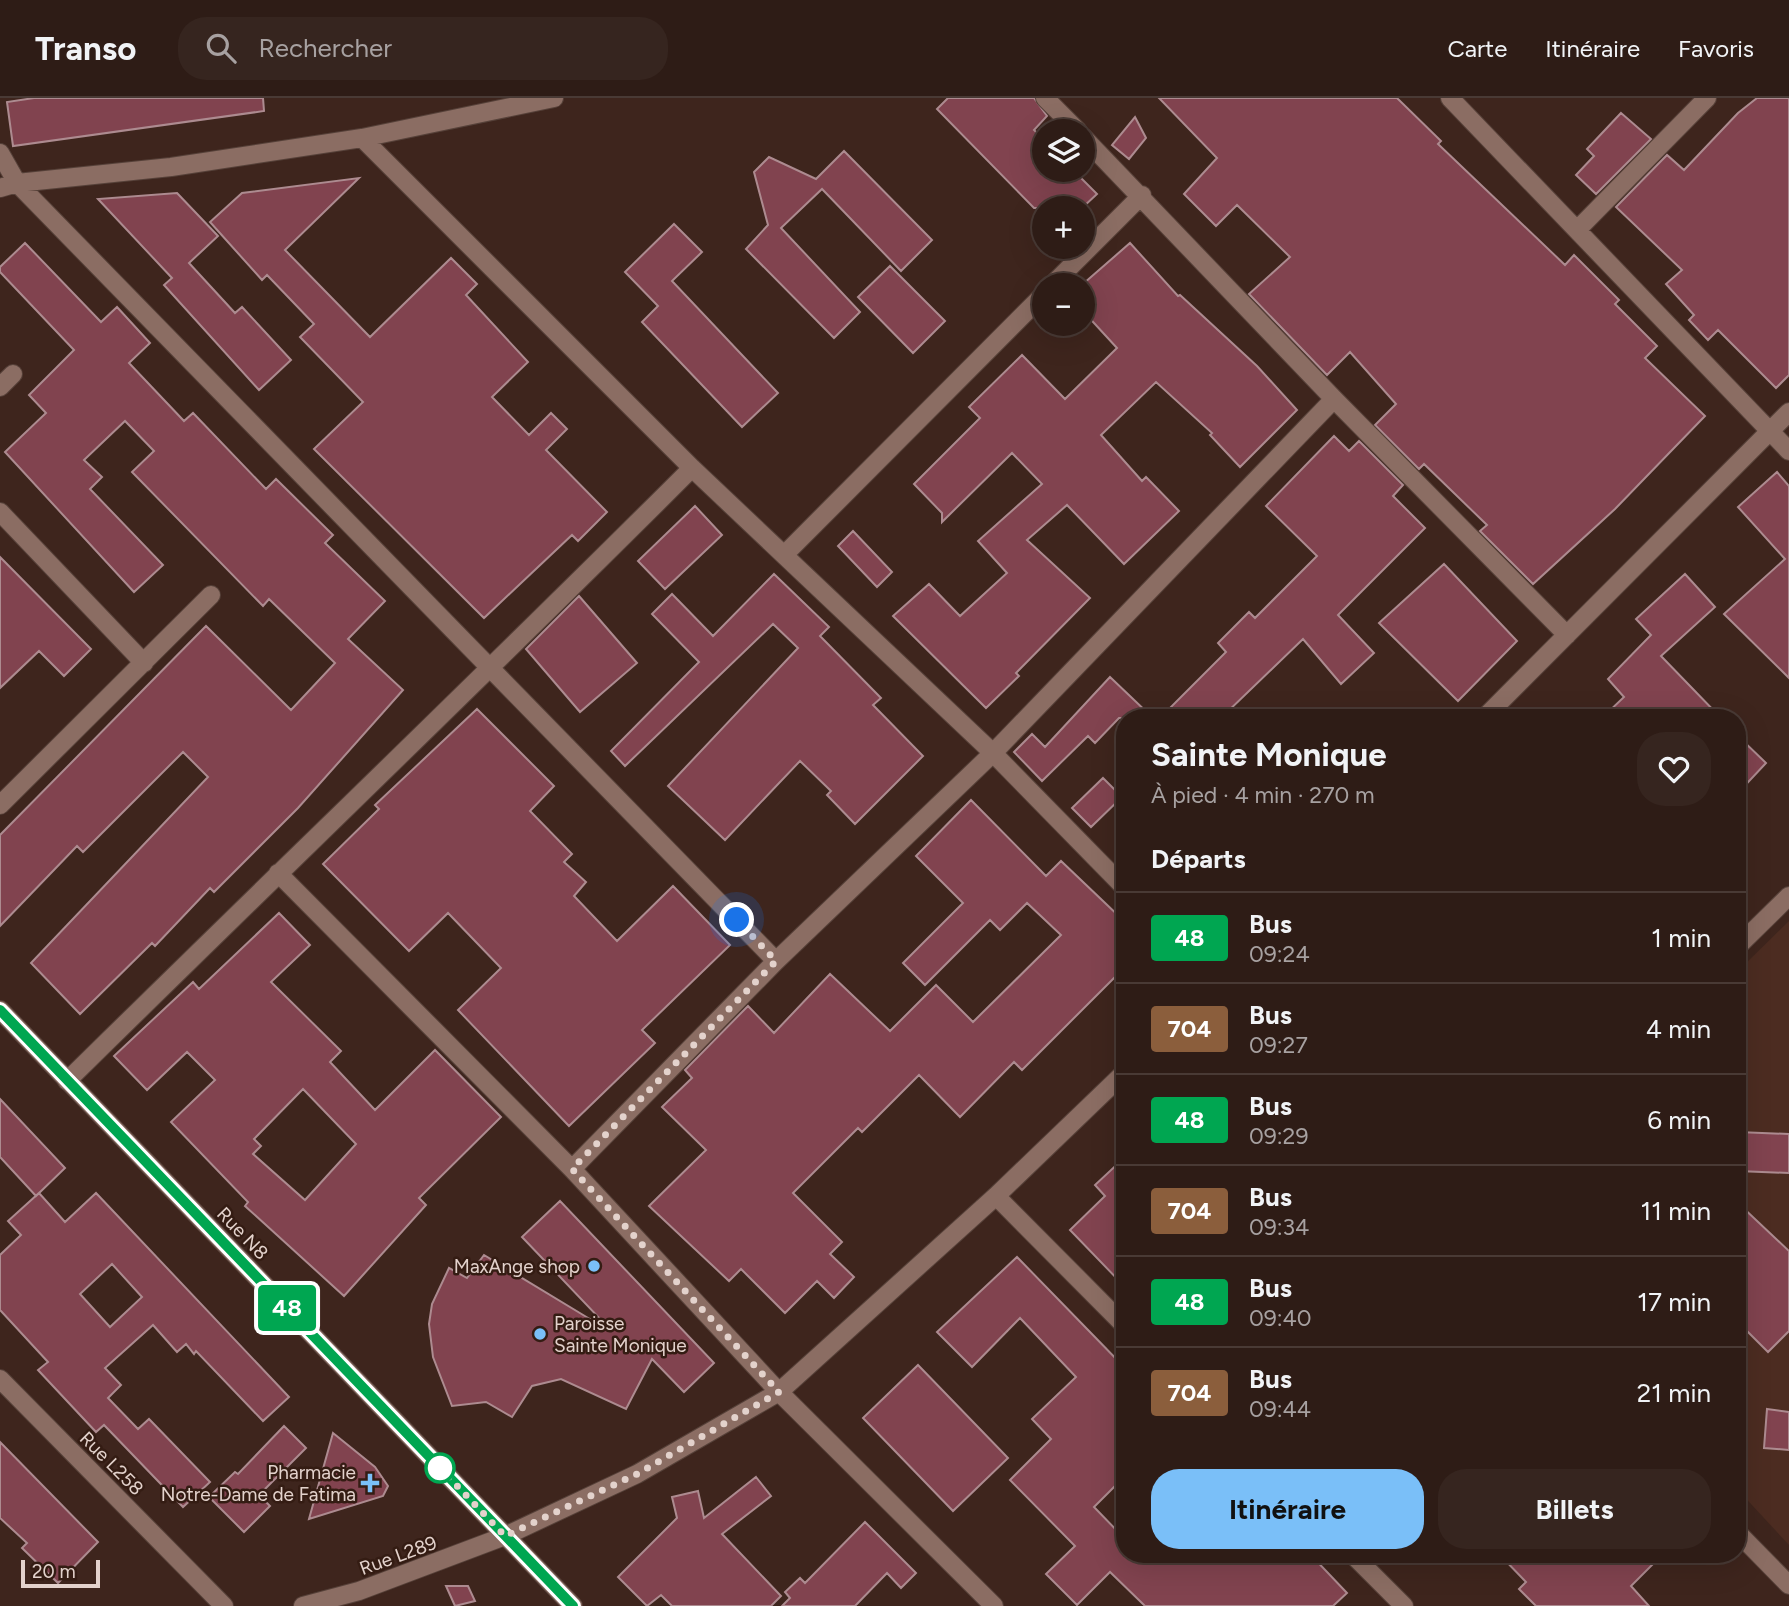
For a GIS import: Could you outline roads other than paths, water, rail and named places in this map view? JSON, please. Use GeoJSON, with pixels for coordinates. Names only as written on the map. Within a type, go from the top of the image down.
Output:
{"type":"FeatureCollection","features":[{"type":"Feature","properties":{"kind":"street"},"geometry":{"type":"LineString","coordinates":[[9,186],[171,167],[362,138],[554,98]]}},
{"type":"Feature","properties":{"kind":"street"},"geometry":{"type":"LineString","coordinates":[[1045,98],[1066,119]]}},
{"type":"Feature","properties":{"kind":"street"},"geometry":{"type":"LineString","coordinates":[[1450,98],[1789,451]]}},
{"type":"Feature","properties":{"kind":"street"},"geometry":{"type":"LineString","coordinates":[[1578,229],[1707,98]]}},
{"type":"Feature","properties":{"kind":"street"},"geometry":{"type":"LineString","coordinates":[[362,138],[692,468],[993,753],[1116,879]]}},
{"type":"Feature","properties":{"kind":"street"},"geometry":{"type":"LineString","coordinates":[[1095,149],[1334,399],[1567,635]]}},
{"type":"Feature","properties":{"kind":"street"},"geometry":{"type":"LineString","coordinates":[[0,153],[9,186],[492,668],[776,961]]}},
{"type":"Feature","properties":{"kind":"street"},"geometry":{"type":"LineString","coordinates":[[1064,273],[1142,195]]}},
{"type":"Feature","properties":{"kind":"street"},"geometry":{"type":"LineString","coordinates":[[785,554],[1032,306]]}},
{"type":"Feature","properties":{"kind":"street"},"geometry":{"type":"LineString","coordinates":[[0,387],[13,374]]}},
{"type":"Feature","properties":{"kind":"street"},"geometry":{"type":"LineString","coordinates":[[572,1169],[776,961],[993,753],[1334,399]]}},
{"type":"Feature","properties":{"kind":"street"},"geometry":{"type":"LineString","coordinates":[[1493,709],[1789,412]]}},
{"type":"Feature","properties":{"kind":"street"},"geometry":{"type":"LineString","coordinates":[[67,1081],[278,873],[492,668],[692,468]]}},
{"type":"Feature","properties":{"kind":"street"},"geometry":{"type":"LineString","coordinates":[[0,512],[144,663]]}},
{"type":"Feature","properties":{"kind":"street"},"geometry":{"type":"LineString","coordinates":[[0,805],[211,595]]}},
{"type":"Feature","properties":{"kind":"street"},"geometry":{"type":"LineString","coordinates":[[278,873],[572,1169],[779,1392],[994,1606]]}},
{"type":"Feature","properties":{"kind":"street"},"geometry":{"type":"LineString","coordinates":[[1746,938],[1789,895]]}},
{"type":"Feature","properties":{"kind":"street","name":"Rue N8"},"geometry":{"type":"LineString","coordinates":[[0,1010],[573,1606]]}},
{"type":"Feature","properties":{"kind":"street","name":"Rue L289"},"geometry":{"type":"LineString","coordinates":[[303,1606],[361,1599],[505,1536],[637,1474],[779,1392],[996,1196],[1116,1081]]}},
{"type":"Feature","properties":{"kind":"street"},"geometry":{"type":"LineString","coordinates":[[996,1196],[1116,1317]]}},
{"type":"Feature","properties":{"kind":"street","name":"Rue L258"},"geometry":{"type":"LineString","coordinates":[[0,1379],[224,1606]]}},
{"type":"Feature","properties":{"kind":"street"},"geometry":{"type":"LineString","coordinates":[[1746,1541],[1789,1585]]}},
{"type":"Feature","properties":{"kind":"street"},"geometry":{"type":"LineString","coordinates":[[1361,1563],[1404,1606]]}},
{"type":"Feature","properties":{"kind":"place","name":"MaxAnge shop"},"geometry":{"type":"Point","coordinates":[594,1266]}},
{"type":"Feature","properties":{"kind":"place","name":"Paroisse Sainte Monique"},"geometry":{"type":"Point","coordinates":[540,1334]}},
{"type":"Feature","properties":{"kind":"place","name":"Pharmacie Notre-Dame de Fatima"},"geometry":{"type":"Point","coordinates":[370,1483]}}]}
